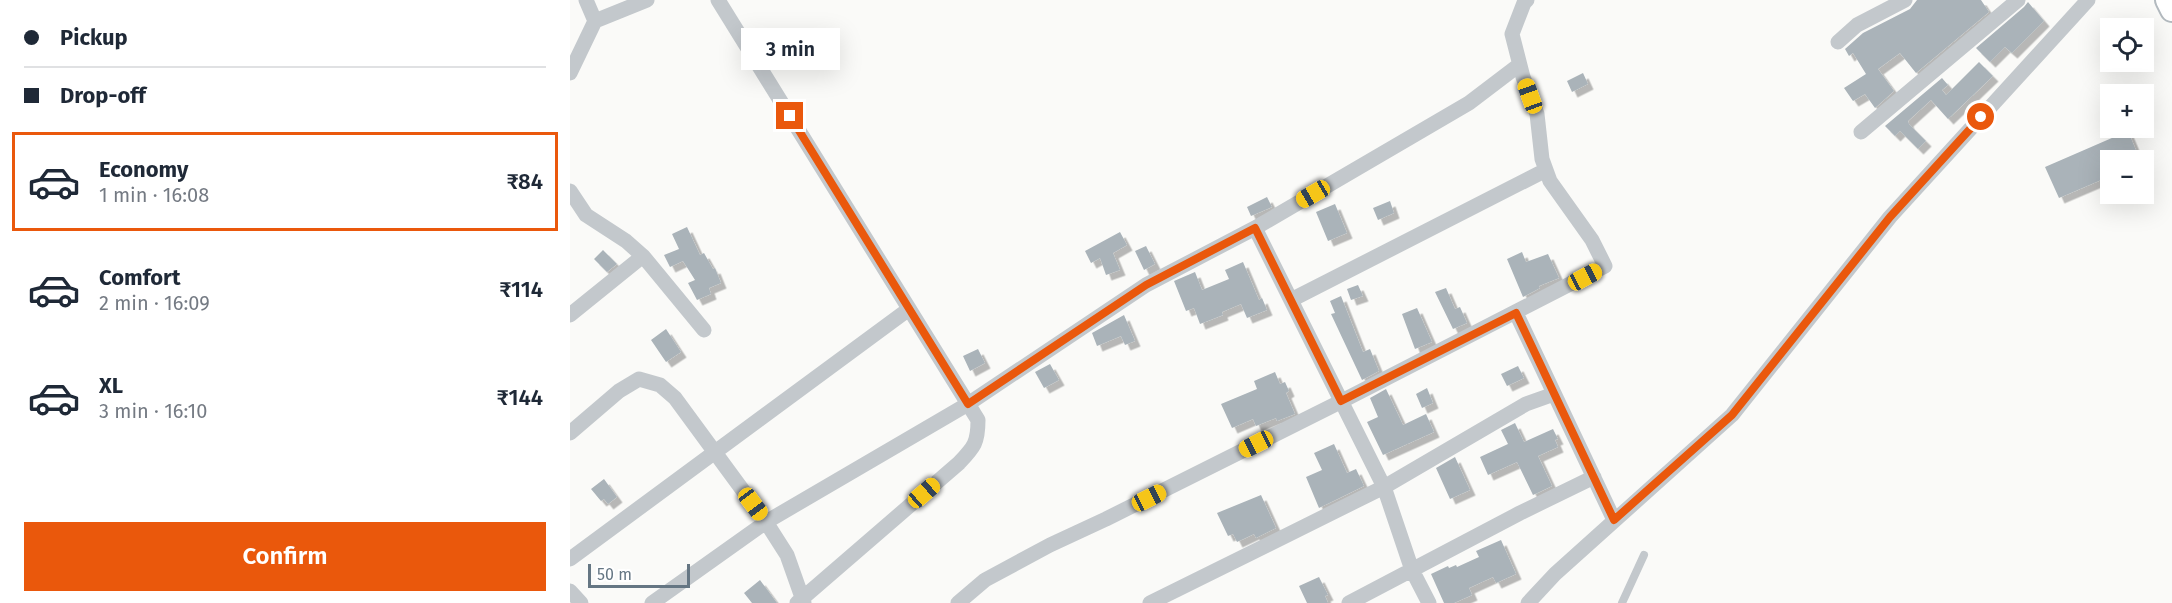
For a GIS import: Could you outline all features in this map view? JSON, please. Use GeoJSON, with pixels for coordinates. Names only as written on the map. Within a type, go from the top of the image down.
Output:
{"type":"FeatureCollection","features":[{"type":"Feature","properties":{"kind":"main road"},"geometry":{"type":"LineString","coordinates":[[2167,0],[2172,10]]}},
{"type":"Feature","properties":{"kind":"street"},"geometry":{"type":"LineString","coordinates":[[586,0],[595,21]]}},
{"type":"Feature","properties":{"kind":"street"},"geometry":{"type":"LineString","coordinates":[[570,73],[595,21],[647,0]]}},
{"type":"Feature","properties":{"kind":"street"},"geometry":{"type":"LineString","coordinates":[[570,433],[619,391],[639,379],[660,386],[675,399],[766,522],[787,555],[801,602],[974,448],[978,436],[978,420],[718,0]]}},
{"type":"Feature","properties":{"kind":"street"},"geometry":{"type":"LineString","coordinates":[[958,603],[985,580],[1050,545],[1341,401],[1605,266],[1592,240],[1550,181],[1542,159],[1537,114],[1512,34],[1527,0]]}},
{"type":"Feature","properties":{"kind":"street"},"geometry":{"type":"LineString","coordinates":[[1838,42],[1857,25],[1905,0]]}},
{"type":"Feature","properties":{"kind":"street"},"geometry":{"type":"LineString","coordinates":[[1861,132],[2018,0]]}},
{"type":"Feature","properties":{"kind":"street"},"geometry":{"type":"LineString","coordinates":[[1528,603],[1555,574],[1732,415],[1890,217],[2088,0]]}},
{"type":"Feature","properties":{"kind":"street"},"geometry":{"type":"LineString","coordinates":[[652,603],[766,522],[968,404],[1146,285],[1255,228],[1468,103],[1520,65]]}},
{"type":"Feature","properties":{"kind":"street"},"geometry":{"type":"LineString","coordinates":[[1291,300],[1546,170]]}},
{"type":"Feature","properties":{"kind":"street"},"geometry":{"type":"LineString","coordinates":[[570,191],[586,215],[626,241],[643,256],[704,330]]}},
{"type":"Feature","properties":{"kind":"street"},"geometry":{"type":"LineString","coordinates":[[1255,228],[1384,487],[1412,570],[1429,603]]}},
{"type":"Feature","properties":{"kind":"street"},"geometry":{"type":"LineString","coordinates":[[570,315],[643,256]]}},
{"type":"Feature","properties":{"kind":"street"},"geometry":{"type":"LineString","coordinates":[[570,559],[909,309]]}},
{"type":"Feature","properties":{"kind":"street"},"geometry":{"type":"LineString","coordinates":[[1516,313],[1614,520]]}},
{"type":"Feature","properties":{"kind":"street"},"geometry":{"type":"LineString","coordinates":[[1150,603],[1384,487],[1526,404],[1554,394]]}},
{"type":"Feature","properties":{"kind":"street"},"geometry":{"type":"LineString","coordinates":[[1349,603],[1520,513],[1594,477]]}},
{"type":"Feature","properties":{"kind":"street"},"geometry":{"type":"LineString","coordinates":[[570,591],[581,603]]}},
{"type":"Feature","properties":{"kind":"lane"},"geometry":{"type":"LineString","coordinates":[[1622,603],[1644,555]]}},
{"type":"Feature","properties":{"kind":"building"},"geometry":{"type":"Polygon","coordinates":[[[1917,0],[1981,0],[1989,12],[1916,73],[1900,53],[1878,69],[1894,91],[1875,108],[1865,94],[1853,101],[1844,88],[1866,74],[1853,53],[1849,56],[1845,49],[1863,33],[1910,9],[1917,0]]]}},
{"type":"Feature","properties":{"kind":"building"},"geometry":{"type":"Polygon","coordinates":[[[2028,2],[2044,21],[2012,53],[2005,47],[1990,62],[1976,48],[2028,2]]]}},
{"type":"Feature","properties":{"kind":"building"},"geometry":{"type":"Polygon","coordinates":[[[1979,62],[1993,76],[1948,119],[1931,100],[1908,121],[1926,141],[1918,149],[1900,131],[1895,136],[1885,126],[1942,78],[1948,85],[1942,90],[1946,95],[1979,62]]]}},
{"type":"Feature","properties":{"kind":"building"},"geometry":{"type":"Polygon","coordinates":[[[1583,73],[1588,84],[1572,92],[1567,81],[1583,73]]]}},
{"type":"Feature","properties":{"kind":"building"},"geometry":{"type":"Polygon","coordinates":[[[2112,138],[2131,138],[2136,150],[2100,150],[2100,180],[2059,198],[2045,167],[2112,138]]]}},
{"type":"Feature","properties":{"kind":"building"},"geometry":{"type":"Polygon","coordinates":[[[1267,197],[1272,207],[1251,216],[1247,207],[1267,197]]]}},
{"type":"Feature","properties":{"kind":"building"},"geometry":{"type":"Polygon","coordinates":[[[1390,201],[1394,213],[1378,220],[1373,208],[1390,201]]]}},
{"type":"Feature","properties":{"kind":"building"},"geometry":{"type":"Polygon","coordinates":[[[1335,204],[1347,233],[1328,241],[1316,212],[1335,204]]]}},
{"type":"Feature","properties":{"kind":"building"},"geometry":{"type":"Polygon","coordinates":[[[687,227],[700,255],[704,253],[713,269],[715,268],[721,283],[709,288],[711,294],[697,300],[688,283],[695,280],[683,261],[670,267],[664,255],[679,249],[672,234],[687,227]]]}},
{"type":"Feature","properties":{"kind":"building"},"geometry":{"type":"Polygon","coordinates":[[[1120,232],[1127,245],[1113,253],[1120,270],[1106,275],[1100,258],[1091,263],[1085,251],[1120,232]]]}},
{"type":"Feature","properties":{"kind":"building"},"geometry":{"type":"Polygon","coordinates":[[[1146,246],[1155,264],[1144,270],[1135,251],[1146,246]]]}},
{"type":"Feature","properties":{"kind":"building"},"geometry":{"type":"Polygon","coordinates":[[[603,250],[617,264],[607,272],[594,259],[603,250]]]}},
{"type":"Feature","properties":{"kind":"building"},"geometry":{"type":"Polygon","coordinates":[[[1522,252],[1526,262],[1548,254],[1559,278],[1539,286],[1540,288],[1523,297],[1507,259],[1522,252]]]}},
{"type":"Feature","properties":{"kind":"building"},"geometry":{"type":"Polygon","coordinates":[[[1243,262],[1259,300],[1262,298],[1267,310],[1247,318],[1241,304],[1222,312],[1223,315],[1200,324],[1194,308],[1186,311],[1174,281],[1195,272],[1202,290],[1229,279],[1225,270],[1243,262]]]}},
{"type":"Feature","properties":{"kind":"building"},"geometry":{"type":"Polygon","coordinates":[[[1358,285],[1363,296],[1351,300],[1347,289],[1358,285]]]}},
{"type":"Feature","properties":{"kind":"building"},"geometry":{"type":"Polygon","coordinates":[[[1446,288],[1455,309],[1460,307],[1467,323],[1453,329],[1435,292],[1446,288]]]}},
{"type":"Feature","properties":{"kind":"building"},"geometry":{"type":"Polygon","coordinates":[[[1341,296],[1363,352],[1370,349],[1379,371],[1362,380],[1331,314],[1335,313],[1330,301],[1341,296]]]}},
{"type":"Feature","properties":{"kind":"building"},"geometry":{"type":"Polygon","coordinates":[[[1417,308],[1432,342],[1415,349],[1402,314],[1417,308]]]}},
{"type":"Feature","properties":{"kind":"building"},"geometry":{"type":"Polygon","coordinates":[[[1124,315],[1135,341],[1125,345],[1121,336],[1097,346],[1092,333],[1124,315]]]}},
{"type":"Feature","properties":{"kind":"building"},"geometry":{"type":"Polygon","coordinates":[[[666,329],[681,352],[666,362],[651,340],[666,329]]]}},
{"type":"Feature","properties":{"kind":"building"},"geometry":{"type":"Polygon","coordinates":[[[978,349],[985,363],[970,371],[963,356],[978,349]]]}},
{"type":"Feature","properties":{"kind":"building"},"geometry":{"type":"Polygon","coordinates":[[[1050,364],[1059,380],[1044,388],[1035,372],[1050,364]]]}},
{"type":"Feature","properties":{"kind":"building"},"geometry":{"type":"Polygon","coordinates":[[[1518,366],[1524,378],[1507,386],[1501,374],[1518,366]]]}},
{"type":"Feature","properties":{"kind":"building"},"geometry":{"type":"Polygon","coordinates":[[[1275,372],[1280,384],[1285,382],[1289,391],[1286,393],[1295,414],[1256,426],[1253,419],[1232,428],[1221,404],[1257,389],[1254,381],[1275,372]]]}},
{"type":"Feature","properties":{"kind":"building"},"geometry":{"type":"Polygon","coordinates":[[[1427,388],[1433,403],[1422,408],[1416,394],[1427,388]]]}},
{"type":"Feature","properties":{"kind":"building"},"geometry":{"type":"Polygon","coordinates":[[[1386,389],[1403,425],[1426,414],[1434,432],[1383,455],[1367,422],[1378,417],[1370,398],[1386,389]]]}},
{"type":"Feature","properties":{"kind":"building"},"geometry":{"type":"Polygon","coordinates":[[[1515,423],[1524,442],[1553,429],[1558,439],[1555,440],[1558,447],[1538,456],[1552,486],[1533,495],[1517,462],[1488,475],[1480,457],[1508,444],[1501,430],[1515,423]]]}},
{"type":"Feature","properties":{"kind":"building"},"geometry":{"type":"Polygon","coordinates":[[[1334,444],[1347,473],[1356,469],[1364,486],[1319,508],[1306,477],[1322,470],[1314,453],[1334,444]]]}},
{"type":"Feature","properties":{"kind":"building"},"geometry":{"type":"Polygon","coordinates":[[[1455,457],[1470,490],[1450,499],[1436,468],[1455,457]]]}},
{"type":"Feature","properties":{"kind":"building"},"geometry":{"type":"Polygon","coordinates":[[[604,479],[617,497],[608,504],[604,499],[601,501],[591,489],[604,479]]]}},
{"type":"Feature","properties":{"kind":"building"},"geometry":{"type":"Polygon","coordinates":[[[1261,495],[1276,528],[1256,538],[1254,534],[1237,542],[1233,534],[1228,536],[1217,513],[1261,495]]]}},
{"type":"Feature","properties":{"kind":"building"},"geometry":{"type":"Polygon","coordinates":[[[1501,540],[1516,574],[1496,583],[1493,577],[1469,588],[1472,595],[1454,603],[1444,603],[1431,574],[1448,566],[1449,568],[1456,565],[1457,567],[1479,557],[1476,551],[1501,540]]]}},
{"type":"Feature","properties":{"kind":"building"},"geometry":{"type":"Polygon","coordinates":[[[1319,577],[1328,595],[1325,596],[1328,603],[1307,603],[1299,586],[1319,577]]]}},
{"type":"Feature","properties":{"kind":"building"},"geometry":{"type":"Polygon","coordinates":[[[760,580],[777,603],[752,603],[744,593],[760,580]]]}},
{"type":"Feature","properties":{"kind":"route"},"geometry":{"type":"LineString","coordinates":[[790,116],[968,404],[1146,285],[1255,228],[1341,401],[1516,313],[1614,520],[1732,415],[1890,217],[1981,117]]}}]}
